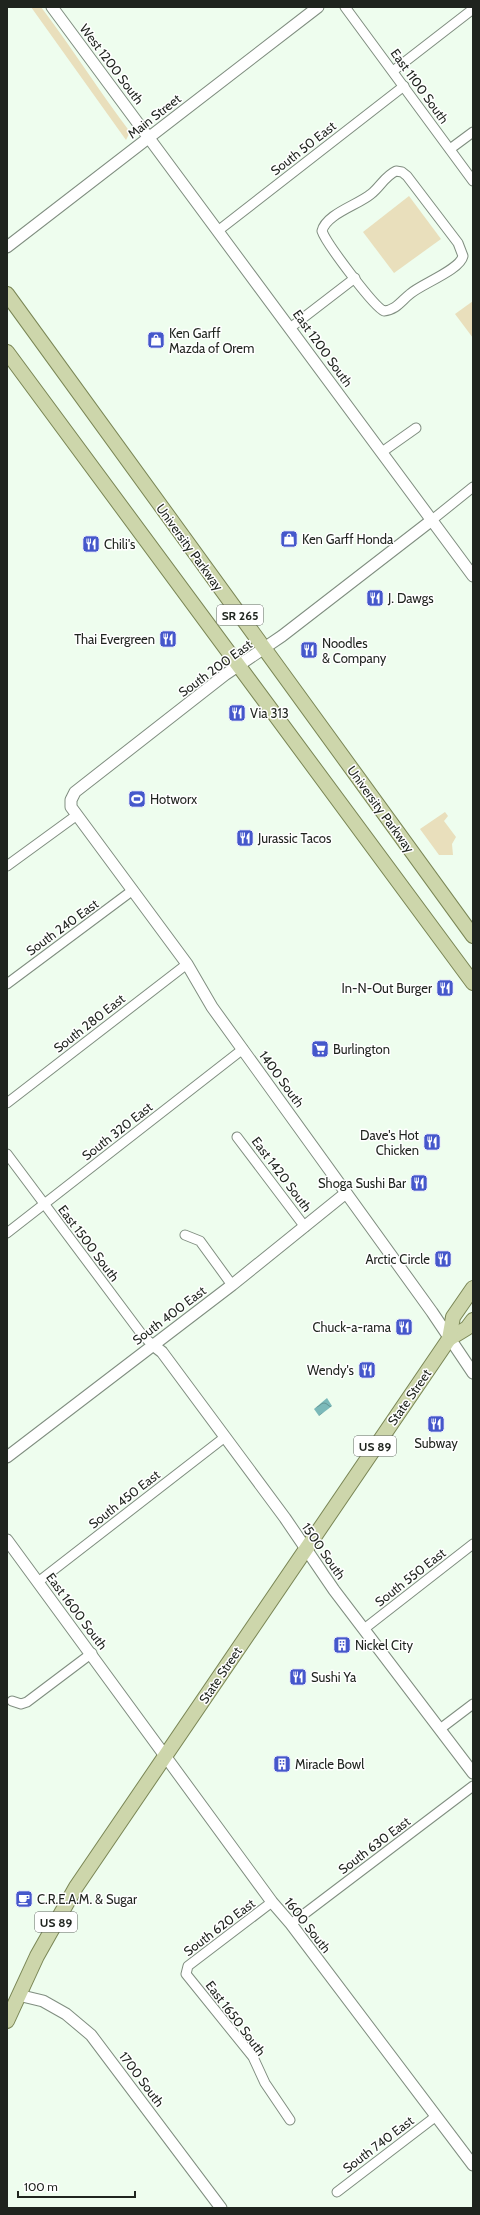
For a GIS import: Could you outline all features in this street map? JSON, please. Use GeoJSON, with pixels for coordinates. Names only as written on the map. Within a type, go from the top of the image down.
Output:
{"type":"FeatureCollection","features":[{"type":"Feature","properties":{"kind":"main road","name":"University Parkway"},"geometry":{"type":"LineString","coordinates":[[7,294],[473,936]]}},
{"type":"Feature","properties":{"kind":"main road","name":"SR 265"},"geometry":{"type":"LineString","coordinates":[[7,352],[240,665],[473,983]]}},
{"type":"Feature","properties":{"kind":"main road","name":"State Street"},"geometry":{"type":"LineString","coordinates":[[7,2021],[40,1950],[76,1887],[449,1339],[453,1317],[473,1288]]}},
{"type":"Feature","properties":{"kind":"main road","name":"State Street"},"geometry":{"type":"LineString","coordinates":[[449,1339],[467,1328],[473,1320]]}},
{"type":"Feature","properties":{"kind":"street","name":"West 1200 South"},"geometry":{"type":"LineString","coordinates":[[52,7],[149,138]]}},
{"type":"Feature","properties":{"kind":"street","name":"Main Street"},"geometry":{"type":"LineString","coordinates":[[7,248],[318,7]]}},
{"type":"Feature","properties":{"kind":"street","name":"East 1100 South"},"geometry":{"type":"LineString","coordinates":[[346,7],[473,181]]}},
{"type":"Feature","properties":{"kind":"street"},"geometry":{"type":"LineString","coordinates":[[393,71],[473,9]]}},
{"type":"Feature","properties":{"kind":"street","name":"South 50 East"},"geometry":{"type":"LineString","coordinates":[[219,230],[404,86]]}},
{"type":"Feature","properties":{"kind":"street"},"geometry":{"type":"LineString","coordinates":[[450,149],[473,132]]}},
{"type":"Feature","properties":{"kind":"street","name":"East 1200 South"},"geometry":{"type":"LineString","coordinates":[[149,138],[219,230],[473,576]]}},
{"type":"Feature","properties":{"kind":"street"},"geometry":{"type":"LineString","coordinates":[[402,172],[458,243],[462,250],[462,260],[457,266],[417,288],[388,311],[384,311],[378,307],[355,278],[328,244],[323,235],[323,228],[346,209],[372,194],[392,173],[402,172]]}},
{"type":"Feature","properties":{"kind":"street"},"geometry":{"type":"LineString","coordinates":[[290,328],[355,278]]}},
{"type":"Feature","properties":{"kind":"street"},"geometry":{"type":"LineString","coordinates":[[382,452],[416,428]]}},
{"type":"Feature","properties":{"kind":"street","name":"South 200 East"},"geometry":{"type":"LineString","coordinates":[[71,800],[75,792],[240,665],[346,588],[473,487]]}},
{"type":"Feature","properties":{"kind":"street","name":"1400 South"},"geometry":{"type":"LineString","coordinates":[[71,800],[71,807],[187,964],[212,1007],[473,1373]]}},
{"type":"Feature","properties":{"kind":"street"},"geometry":{"type":"LineString","coordinates":[[7,866],[78,815]]}},
{"type":"Feature","properties":{"kind":"street","name":"South 240 East"},"geometry":{"type":"LineString","coordinates":[[7,984],[133,890]]}},
{"type":"Feature","properties":{"kind":"street","name":"South 280 East"},"geometry":{"type":"LineString","coordinates":[[7,1104],[187,964]]}},
{"type":"Feature","properties":{"kind":"street","name":"South 320 East"},"geometry":{"type":"LineString","coordinates":[[7,1233],[243,1049]]}},
{"type":"Feature","properties":{"kind":"street","name":"East 1420 South"},"geometry":{"type":"LineString","coordinates":[[237,1137],[305,1227]]}},
{"type":"Feature","properties":{"kind":"street","name":"East 1500 South"},"geometry":{"type":"LineString","coordinates":[[7,1154],[142,1336],[153,1345]]}},
{"type":"Feature","properties":{"kind":"street","name":"South 400 East"},"geometry":{"type":"LineString","coordinates":[[7,1457],[232,1285],[346,1193]]}},
{"type":"Feature","properties":{"kind":"street"},"geometry":{"type":"LineString","coordinates":[[185,1235],[200,1241],[232,1285]]}},
{"type":"Feature","properties":{"kind":"street","name":"1500 South"},"geometry":{"type":"LineString","coordinates":[[153,1345],[162,1352],[364,1629],[473,1773]]}},
{"type":"Feature","properties":{"kind":"street","name":"South 450 East"},"geometry":{"type":"LineString","coordinates":[[38,1582],[225,1437]]}},
{"type":"Feature","properties":{"kind":"street","name":"East 1600 South"},"geometry":{"type":"LineString","coordinates":[[7,1540],[124,1698]]}},
{"type":"Feature","properties":{"kind":"street","name":"South 550 East"},"geometry":{"type":"LineString","coordinates":[[364,1629],[473,1544]]}},
{"type":"Feature","properties":{"kind":"street"},"geometry":{"type":"LineString","coordinates":[[12,1700],[21,1704],[27,1702],[92,1653]]}},
{"type":"Feature","properties":{"kind":"street","name":"1600 South"},"geometry":{"type":"LineString","coordinates":[[124,1698],[272,1902],[291,1924],[435,2117],[473,2165]]}},
{"type":"Feature","properties":{"kind":"street"},"geometry":{"type":"LineString","coordinates":[[440,1730],[473,1704]]}},
{"type":"Feature","properties":{"kind":"street","name":"South 630 East"},"geometry":{"type":"LineString","coordinates":[[291,1924],[473,1786]]}},
{"type":"Feature","properties":{"kind":"street","name":"South 620 East"},"geometry":{"type":"LineString","coordinates":[[186,1974],[188,1966],[272,1902]]}},
{"type":"Feature","properties":{"kind":"street","name":"East 1650 South"},"geometry":{"type":"LineString","coordinates":[[186,1974],[253,2057],[265,2083],[290,2120]]}},
{"type":"Feature","properties":{"kind":"street","name":"1700 South"},"geometry":{"type":"LineString","coordinates":[[18,1995],[43,2000],[66,2014],[91,2035],[221,2208]]}},
{"type":"Feature","properties":{"kind":"street","name":"South 740 East"},"geometry":{"type":"LineString","coordinates":[[337,2192],[435,2117]]}},
{"type":"Feature","properties":{"kind":"shaded area"},"geometry":{"type":"Polygon","coordinates":[[[31,7],[41,7],[64,38],[130,132],[126,140],[31,7]]]}},
{"type":"Feature","properties":{"kind":"shaded area"},"geometry":{"type":"Polygon","coordinates":[[[409,196],[441,239],[394,273],[363,232],[409,196]]]}},
{"type":"Feature","properties":{"kind":"shaded area"},"geometry":{"type":"Polygon","coordinates":[[[473,301],[473,338],[455,314],[473,301]]]}},
{"type":"Feature","properties":{"kind":"shaded area"},"geometry":{"type":"Polygon","coordinates":[[[445,812],[448,816],[444,821],[456,837],[452,844],[453,855],[439,855],[420,829],[445,812]]]}},
{"type":"Feature","properties":{"kind":"water"},"geometry":{"type":"Polygon","coordinates":[[[327,1398],[332,1406],[319,1416],[314,1409],[327,1398]]]}},
{"type":"Feature","properties":{"kind":"place","name":"Ken Garff Mazda of Orem"},"geometry":{"type":"Point","coordinates":[156,340]}},
{"type":"Feature","properties":{"kind":"place","name":"Ken Garff Honda"},"geometry":{"type":"Point","coordinates":[289,539]}},
{"type":"Feature","properties":{"kind":"place","name":"Chili's"},"geometry":{"type":"Point","coordinates":[91,544]}},
{"type":"Feature","properties":{"kind":"place","name":"J. Dawgs"},"geometry":{"type":"Point","coordinates":[375,598]}},
{"type":"Feature","properties":{"kind":"place","name":"Thai Evergreen"},"geometry":{"type":"Point","coordinates":[168,639]}},
{"type":"Feature","properties":{"kind":"place","name":"Noodles & Company"},"geometry":{"type":"Point","coordinates":[309,650]}},
{"type":"Feature","properties":{"kind":"place","name":"Via 313"},"geometry":{"type":"Point","coordinates":[237,713]}},
{"type":"Feature","properties":{"kind":"place","name":"Hotworx"},"geometry":{"type":"Point","coordinates":[137,799]}},
{"type":"Feature","properties":{"kind":"place","name":"Jurassic Tacos"},"geometry":{"type":"Point","coordinates":[245,838]}},
{"type":"Feature","properties":{"kind":"place","name":"In-N-Out Burger"},"geometry":{"type":"Point","coordinates":[445,988]}},
{"type":"Feature","properties":{"kind":"place","name":"Burlington"},"geometry":{"type":"Point","coordinates":[320,1049]}},
{"type":"Feature","properties":{"kind":"place","name":"Dave's Hot Chicken"},"geometry":{"type":"Point","coordinates":[432,1142]}},
{"type":"Feature","properties":{"kind":"place","name":"Shoga Sushi Bar"},"geometry":{"type":"Point","coordinates":[419,1183]}},
{"type":"Feature","properties":{"kind":"place","name":"Arctic Circle"},"geometry":{"type":"Point","coordinates":[443,1259]}},
{"type":"Feature","properties":{"kind":"place","name":"Chuck-a-rama"},"geometry":{"type":"Point","coordinates":[404,1327]}},
{"type":"Feature","properties":{"kind":"place","name":"Wendy's"},"geometry":{"type":"Point","coordinates":[367,1370]}},
{"type":"Feature","properties":{"kind":"place","name":"Subway"},"geometry":{"type":"Point","coordinates":[436,1424]}},
{"type":"Feature","properties":{"kind":"place","name":"Nickel City"},"geometry":{"type":"Point","coordinates":[342,1645]}},
{"type":"Feature","properties":{"kind":"place","name":"Sushi Ya"},"geometry":{"type":"Point","coordinates":[298,1677]}},
{"type":"Feature","properties":{"kind":"place","name":"Miracle Bowl"},"geometry":{"type":"Point","coordinates":[282,1764]}},
{"type":"Feature","properties":{"kind":"place","name":"C.R.E.A.M. & Sugar"},"geometry":{"type":"Point","coordinates":[24,1899]}}]}
